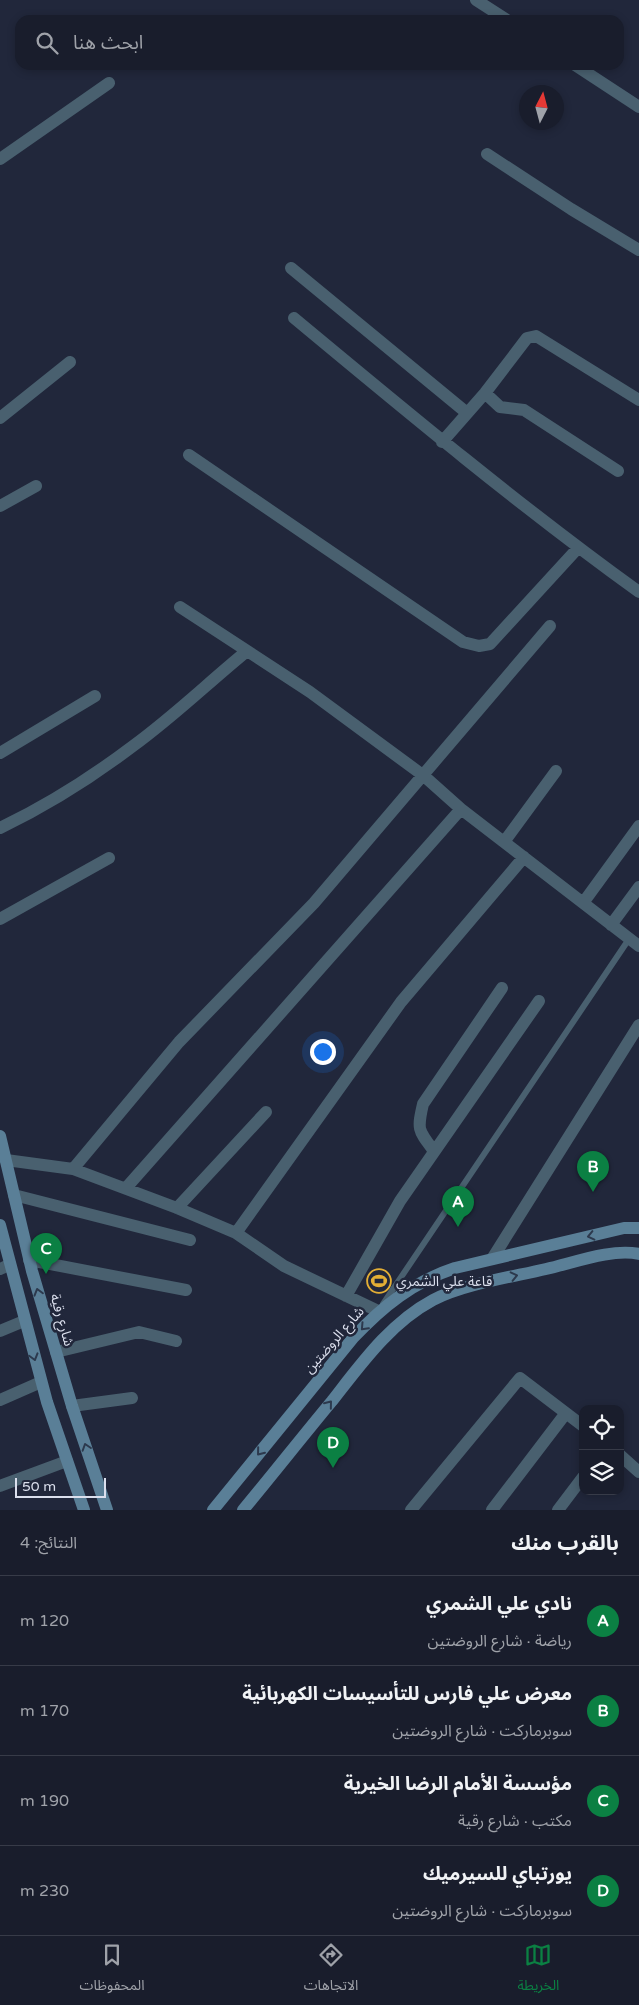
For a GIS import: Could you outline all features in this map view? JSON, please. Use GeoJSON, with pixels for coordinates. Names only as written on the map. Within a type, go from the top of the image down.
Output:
{"type":"FeatureCollection","features":[{"type":"Feature","properties":{"kind":"main road","name":"شارع رقية"},"geometry":{"type":"LineString","coordinates":[[0,1136],[29,1260],[72,1406],[107,1510]]}},
{"type":"Feature","properties":{"kind":"main road"},"geometry":{"type":"LineString","coordinates":[[0,1225],[5,1267],[24,1321],[41,1382],[72,1478],[84,1510]]}},
{"type":"Feature","properties":{"kind":"main road","name":"شارع الروضتين"},"geometry":{"type":"LineString","coordinates":[[213,1510],[333,1361],[378,1311],[404,1292],[428,1278],[455,1268],[624,1228],[639,1228]]}},
{"type":"Feature","properties":{"kind":"main road"},"geometry":{"type":"LineString","coordinates":[[243,1510],[372,1351],[404,1320],[422,1306],[444,1295],[484,1283],[599,1256],[629,1252],[639,1254]]}},
{"type":"Feature","properties":{"kind":"main road"},"geometry":{"type":"LineString","coordinates":[[72,1478],[78,1483],[86,1483],[92,1478],[94,1471]]}},
{"type":"Feature","properties":{"kind":"street"},"geometry":{"type":"LineString","coordinates":[[476,0],[499,15]]}},
{"type":"Feature","properties":{"kind":"street"},"geometry":{"type":"LineString","coordinates":[[583,70],[639,107]]}},
{"type":"Feature","properties":{"kind":"street"},"geometry":{"type":"LineString","coordinates":[[0,159],[109,83]]}},
{"type":"Feature","properties":{"kind":"street"},"geometry":{"type":"LineString","coordinates":[[487,154],[571,209],[639,250]]}},
{"type":"Feature","properties":{"kind":"street"},"geometry":{"type":"LineString","coordinates":[[291,268],[467,413]]}},
{"type":"Feature","properties":{"kind":"street"},"geometry":{"type":"LineString","coordinates":[[294,318],[442,442],[578,548],[639,592]]}},
{"type":"Feature","properties":{"kind":"street"},"geometry":{"type":"LineString","coordinates":[[442,442],[485,393],[527,338],[536,336],[639,400]]}},
{"type":"Feature","properties":{"kind":"street"},"geometry":{"type":"LineString","coordinates":[[0,418],[70,362]]}},
{"type":"Feature","properties":{"kind":"street"},"geometry":{"type":"LineString","coordinates":[[485,393],[500,407],[524,410],[618,471]]}},
{"type":"Feature","properties":{"kind":"street"},"geometry":{"type":"LineString","coordinates":[[189,455],[463,642],[478,646],[490,644],[578,548]]}},
{"type":"Feature","properties":{"kind":"street"},"geometry":{"type":"LineString","coordinates":[[0,506],[36,486]]}},
{"type":"Feature","properties":{"kind":"street"},"geometry":{"type":"LineString","coordinates":[[180,607],[310,692],[424,776],[461,809],[634,943]]}},
{"type":"Feature","properties":{"kind":"street"},"geometry":{"type":"LineString","coordinates":[[73,1168],[179,1042],[314,903],[550,626]]}},
{"type":"Feature","properties":{"kind":"street"},"geometry":{"type":"LineString","coordinates":[[0,828],[19,819],[76,785],[134,746],[247,650]]}},
{"type":"Feature","properties":{"kind":"street"},"geometry":{"type":"LineString","coordinates":[[0,754],[95,696]]}},
{"type":"Feature","properties":{"kind":"street"},"geometry":{"type":"LineString","coordinates":[[504,842],[556,771]]}},
{"type":"Feature","properties":{"kind":"street"},"geometry":{"type":"LineString","coordinates":[[126,1188],[461,809]]}},
{"type":"Feature","properties":{"kind":"street"},"geometry":{"type":"LineString","coordinates":[[584,903],[639,826]]}},
{"type":"Feature","properties":{"kind":"street"},"geometry":{"type":"LineString","coordinates":[[236,1232],[401,1002],[524,857]]}},
{"type":"Feature","properties":{"kind":"street"},"geometry":{"type":"LineString","coordinates":[[0,919],[109,858]]}},
{"type":"Feature","properties":{"kind":"street"},"geometry":{"type":"LineString","coordinates":[[612,925],[639,887]]}},
{"type":"Feature","properties":{"kind":"street"},"geometry":{"type":"LineString","coordinates":[[434,1151],[422,1135],[418,1124],[423,1104],[502,988]]}},
{"type":"Feature","properties":{"kind":"street"},"geometry":{"type":"LineString","coordinates":[[346,1296],[400,1201],[539,1001]]}},
{"type":"Feature","properties":{"kind":"street"},"geometry":{"type":"LineString","coordinates":[[492,1259],[639,1025]]}},
{"type":"Feature","properties":{"kind":"street"},"geometry":{"type":"LineString","coordinates":[[177,1208],[266,1112]]}},
{"type":"Feature","properties":{"kind":"street"},"geometry":{"type":"LineString","coordinates":[[6,1160],[73,1168],[177,1208],[236,1232],[284,1266],[378,1311]]}},
{"type":"Feature","properties":{"kind":"street"},"geometry":{"type":"LineString","coordinates":[[14,1195],[190,1240]]}},
{"type":"Feature","properties":{"kind":"street"},"geometry":{"type":"LineString","coordinates":[[29,1260],[186,1290]]}},
{"type":"Feature","properties":{"kind":"street"},"geometry":{"type":"LineString","coordinates":[[0,1331],[24,1321]]}},
{"type":"Feature","properties":{"kind":"street"},"geometry":{"type":"LineString","coordinates":[[56,1352],[139,1332],[176,1341]]}},
{"type":"Feature","properties":{"kind":"street"},"geometry":{"type":"LineString","coordinates":[[411,1510],[520,1378],[579,1423]]}},
{"type":"Feature","properties":{"kind":"street"},"geometry":{"type":"LineString","coordinates":[[0,1400],[41,1382]]}},
{"type":"Feature","properties":{"kind":"street"},"geometry":{"type":"LineString","coordinates":[[72,1406],[132,1398]]}},
{"type":"Feature","properties":{"kind":"street"},"geometry":{"type":"LineString","coordinates":[[492,1510],[566,1413]]}},
{"type":"Feature","properties":{"kind":"street"},"geometry":{"type":"LineString","coordinates":[[624,1459],[639,1472]]}},
{"type":"Feature","properties":{"kind":"street"},"geometry":{"type":"LineString","coordinates":[[0,1486],[67,1461]]}},
{"type":"Feature","properties":{"kind":"street"},"geometry":{"type":"LineString","coordinates":[[558,1510],[579,1482]]}},
{"type":"Feature","properties":{"kind":"lane"},"geometry":{"type":"LineString","coordinates":[[378,1311],[634,943]]}},
{"type":"Feature","properties":{"kind":"place","name":"معرض علي فارس للتأسيسات الكهربائية"},"geometry":{"type":"Point","coordinates":[593,1192]}},
{"type":"Feature","properties":{"kind":"place","name":"نادي علي الشمري"},"geometry":{"type":"Point","coordinates":[458,1227]}},
{"type":"Feature","properties":{"kind":"place","name":"مؤسسة الأمام الرضا الخيرية"},"geometry":{"type":"Point","coordinates":[46,1274]}},
{"type":"Feature","properties":{"kind":"place","name":"قاعة علي الشمري"},"geometry":{"type":"Point","coordinates":[379,1281]}},
{"type":"Feature","properties":{"kind":"place","name":"يورتباي للسيرميك"},"geometry":{"type":"Point","coordinates":[333,1468]}}]}
